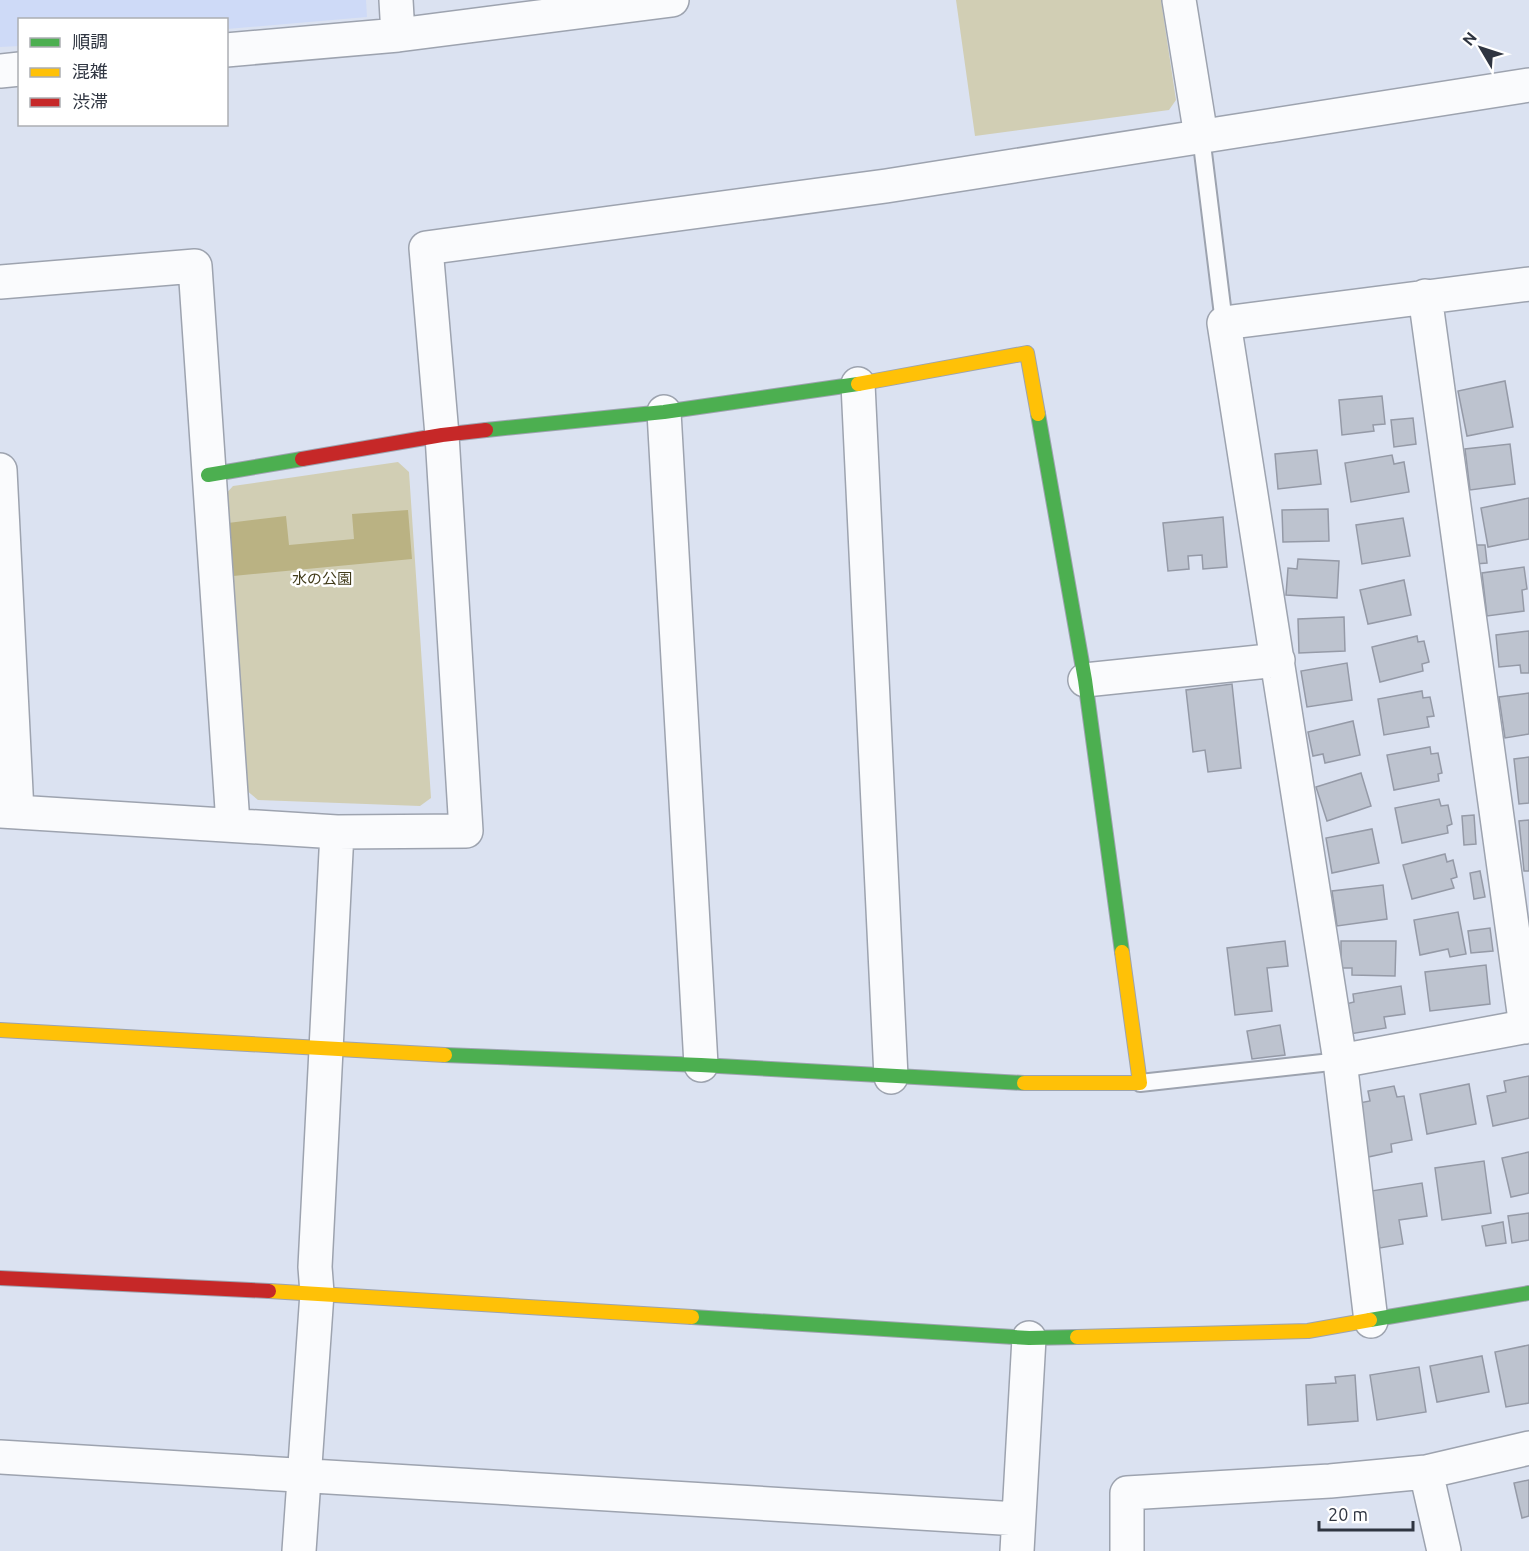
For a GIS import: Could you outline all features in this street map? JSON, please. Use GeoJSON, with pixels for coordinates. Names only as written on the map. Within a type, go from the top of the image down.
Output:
{"type":"FeatureCollection","features":[{"type":"Feature","properties":{"kind":"street"},"geometry":{"type":"LineString","coordinates":[[396,0],[398,35]]}},
{"type":"Feature","properties":{"kind":"street"},"geometry":{"type":"LineString","coordinates":[[228,50],[398,35],[616,4],[672,0]]}},
{"type":"Feature","properties":{"kind":"street"},"geometry":{"type":"LineString","coordinates":[[1179,0],[1201,136]]}},
{"type":"Feature","properties":{"kind":"street"},"geometry":{"type":"LineString","coordinates":[[0,71],[18,69]]}},
{"type":"Feature","properties":{"kind":"street"},"geometry":{"type":"LineString","coordinates":[[0,470],[9,811],[337,832],[466,831],[442,435],[426,248],[886,186],[1529,85]]}},
{"type":"Feature","properties":{"kind":"street"},"geometry":{"type":"LineString","coordinates":[[0,282],[195,266],[207,475],[233,824]]}},
{"type":"Feature","properties":{"kind":"street"},"geometry":{"type":"LineString","coordinates":[[1371,1321],[1340,1061],[1224,323],[1529,284]]}},
{"type":"Feature","properties":{"kind":"street"},"geometry":{"type":"LineString","coordinates":[[1340,1061],[1528,1027],[1425,296]]}},
{"type":"Feature","properties":{"kind":"street"},"geometry":{"type":"LineString","coordinates":[[0,1030],[326,1050],[701,1065],[1014,1083],[1140,1083],[1085,680],[1027,353],[858,384],[664,412],[442,435],[207,475]]}},
{"type":"Feature","properties":{"kind":"street"},"geometry":{"type":"LineString","coordinates":[[858,384],[891,1077]]}},
{"type":"Feature","properties":{"kind":"street"},"geometry":{"type":"LineString","coordinates":[[664,412],[701,1065]]}},
{"type":"Feature","properties":{"kind":"street"},"geometry":{"type":"LineString","coordinates":[[1085,680],[1278,660]]}},
{"type":"Feature","properties":{"kind":"street"},"geometry":{"type":"LineString","coordinates":[[299,1551],[317,1293],[315,1267],[337,832]]}},
{"type":"Feature","properties":{"kind":"street"},"geometry":{"type":"LineString","coordinates":[[0,1278],[317,1293],[1029,1338],[1308,1331],[1529,1293]]}},
{"type":"Feature","properties":{"kind":"street"},"geometry":{"type":"LineString","coordinates":[[0,1457],[303,1473],[1017,1535],[1029,1338]]}},
{"type":"Feature","properties":{"kind":"street"},"geometry":{"type":"LineString","coordinates":[[1127,1551],[1127,1493],[1330,1481],[1426,1472],[1529,1448]]}},
{"type":"Feature","properties":{"kind":"street"},"geometry":{"type":"LineString","coordinates":[[1426,1472],[1444,1551]]}},
{"type":"Feature","properties":{"kind":"lane"},"geometry":{"type":"LineString","coordinates":[[1201,136],[1224,323]]}},
{"type":"Feature","properties":{"kind":"lane"},"geometry":{"type":"LineString","coordinates":[[1140,1083],[1340,1061]]}},
{"type":"Feature","properties":{"kind":"shaded area"},"geometry":{"type":"Polygon","coordinates":[[[0,0],[366,0],[367,17],[228,29],[228,18],[18,18],[18,46],[0,47],[0,0]]]}},
{"type":"Feature","properties":{"kind":"shaded area"},"geometry":{"type":"Polygon","coordinates":[[[408,510],[412,559],[233,576],[228,523],[286,516],[289,545],[354,539],[352,514],[408,510]]]}},
{"type":"Feature","properties":{"kind":"green space"},"geometry":{"type":"Polygon","coordinates":[[[956,0],[1161,0],[1176,100],[1169,110],[975,136],[956,0]]]}},
{"type":"Feature","properties":{"kind":"green space","name":"水の公園"},"geometry":{"type":"Polygon","coordinates":[[[398,462],[409,472],[431,798],[420,806],[258,800],[246,790],[222,498],[233,486],[398,462]]]}},
{"type":"Feature","properties":{"kind":"building"},"geometry":{"type":"Polygon","coordinates":[[[1505,381],[1513,427],[1467,436],[1458,391],[1505,381]]]}},
{"type":"Feature","properties":{"kind":"building"},"geometry":{"type":"Polygon","coordinates":[[[1382,396],[1385,424],[1373,425],[1374,431],[1342,435],[1339,400],[1382,396]]]}},
{"type":"Feature","properties":{"kind":"building"},"geometry":{"type":"Polygon","coordinates":[[[1413,418],[1416,444],[1394,447],[1391,420],[1413,418]]]}},
{"type":"Feature","properties":{"kind":"building"},"geometry":{"type":"Polygon","coordinates":[[[1510,444],[1515,484],[1470,490],[1465,449],[1510,444]]]}},
{"type":"Feature","properties":{"kind":"building"},"geometry":{"type":"Polygon","coordinates":[[[1317,450],[1321,484],[1278,489],[1275,454],[1317,450]]]}},
{"type":"Feature","properties":{"kind":"building"},"geometry":{"type":"Polygon","coordinates":[[[1392,455],[1394,464],[1404,462],[1409,492],[1351,502],[1345,463],[1392,455]]]}},
{"type":"Feature","properties":{"kind":"building"},"geometry":{"type":"Polygon","coordinates":[[[1529,498],[1529,539],[1488,547],[1481,508],[1529,498]]]}},
{"type":"Feature","properties":{"kind":"building"},"geometry":{"type":"Polygon","coordinates":[[[1328,509],[1329,541],[1283,542],[1282,510],[1328,509]]]}},
{"type":"Feature","properties":{"kind":"building"},"geometry":{"type":"Polygon","coordinates":[[[1223,517],[1227,567],[1203,569],[1202,555],[1188,556],[1189,569],[1168,571],[1163,523],[1223,517]]]}},
{"type":"Feature","properties":{"kind":"building"},"geometry":{"type":"Polygon","coordinates":[[[1403,518],[1410,556],[1362,564],[1356,525],[1403,518]]]}},
{"type":"Feature","properties":{"kind":"building"},"geometry":{"type":"Polygon","coordinates":[[[1474,545],[1485,545],[1487,563],[1475,564],[1474,545]]]}},
{"type":"Feature","properties":{"kind":"building"},"geometry":{"type":"Polygon","coordinates":[[[1298,559],[1339,561],[1337,598],[1286,595],[1288,568],[1297,569],[1298,559]]]}},
{"type":"Feature","properties":{"kind":"building"},"geometry":{"type":"Polygon","coordinates":[[[1524,567],[1527,589],[1522,590],[1524,611],[1487,616],[1482,573],[1524,567]]]}},
{"type":"Feature","properties":{"kind":"building"},"geometry":{"type":"Polygon","coordinates":[[[1404,580],[1411,615],[1368,624],[1360,590],[1404,580]]]}},
{"type":"Feature","properties":{"kind":"building"},"geometry":{"type":"Polygon","coordinates":[[[1344,617],[1345,651],[1299,653],[1298,619],[1344,617]]]}},
{"type":"Feature","properties":{"kind":"building"},"geometry":{"type":"Polygon","coordinates":[[[1529,631],[1529,673],[1521,673],[1520,665],[1499,667],[1496,635],[1529,631]]]}},
{"type":"Feature","properties":{"kind":"building"},"geometry":{"type":"Polygon","coordinates":[[[1417,636],[1418,642],[1424,641],[1429,662],[1422,664],[1423,671],[1380,682],[1372,647],[1417,636]]]}},
{"type":"Feature","properties":{"kind":"building"},"geometry":{"type":"Polygon","coordinates":[[[1347,663],[1352,700],[1307,707],[1301,671],[1347,663]]]}},
{"type":"Feature","properties":{"kind":"building"},"geometry":{"type":"Polygon","coordinates":[[[1232,684],[1241,768],[1208,772],[1205,750],[1193,752],[1186,690],[1232,684]]]}},
{"type":"Feature","properties":{"kind":"building"},"geometry":{"type":"Polygon","coordinates":[[[1422,691],[1423,698],[1430,697],[1434,716],[1427,717],[1429,727],[1384,735],[1378,699],[1422,691]]]}},
{"type":"Feature","properties":{"kind":"building"},"geometry":{"type":"Polygon","coordinates":[[[1529,693],[1529,734],[1505,738],[1499,697],[1529,693]]]}},
{"type":"Feature","properties":{"kind":"building"},"geometry":{"type":"Polygon","coordinates":[[[1353,721],[1360,755],[1325,763],[1323,754],[1313,756],[1308,732],[1353,721]]]}},
{"type":"Feature","properties":{"kind":"building"},"geometry":{"type":"Polygon","coordinates":[[[1430,747],[1431,754],[1438,753],[1442,773],[1438,774],[1439,781],[1394,790],[1387,755],[1430,747]]]}},
{"type":"Feature","properties":{"kind":"building"},"geometry":{"type":"Polygon","coordinates":[[[1529,757],[1529,803],[1519,804],[1514,759],[1529,757]]]}},
{"type":"Feature","properties":{"kind":"building"},"geometry":{"type":"Polygon","coordinates":[[[1361,773],[1371,806],[1327,821],[1316,787],[1361,773]]]}},
{"type":"Feature","properties":{"kind":"building"},"geometry":{"type":"Polygon","coordinates":[[[1439,799],[1441,806],[1448,805],[1452,824],[1447,826],[1448,833],[1402,843],[1395,808],[1439,799]]]}},
{"type":"Feature","properties":{"kind":"building"},"geometry":{"type":"Polygon","coordinates":[[[1474,815],[1476,844],[1464,845],[1462,816],[1474,815]]]}},
{"type":"Feature","properties":{"kind":"building"},"geometry":{"type":"Polygon","coordinates":[[[1529,820],[1529,871],[1524,871],[1519,821],[1529,820]]]}},
{"type":"Feature","properties":{"kind":"building"},"geometry":{"type":"Polygon","coordinates":[[[1372,829],[1379,863],[1332,873],[1326,838],[1372,829]]]}},
{"type":"Feature","properties":{"kind":"building"},"geometry":{"type":"Polygon","coordinates":[[[1445,854],[1447,862],[1453,860],[1457,877],[1451,879],[1454,888],[1412,899],[1403,865],[1445,854]]]}},
{"type":"Feature","properties":{"kind":"building"},"geometry":{"type":"Polygon","coordinates":[[[1480,871],[1485,897],[1474,899],[1470,873],[1480,871]]]}},
{"type":"Feature","properties":{"kind":"building"},"geometry":{"type":"Polygon","coordinates":[[[1383,885],[1387,919],[1337,926],[1332,891],[1383,885]]]}},
{"type":"Feature","properties":{"kind":"building"},"geometry":{"type":"Polygon","coordinates":[[[1458,912],[1466,954],[1450,957],[1448,949],[1420,955],[1414,920],[1458,912]]]}},
{"type":"Feature","properties":{"kind":"building"},"geometry":{"type":"Polygon","coordinates":[[[1490,928],[1493,951],[1471,953],[1468,931],[1490,928]]]}},
{"type":"Feature","properties":{"kind":"building"},"geometry":{"type":"Polygon","coordinates":[[[1285,941],[1288,966],[1267,968],[1272,1011],[1235,1015],[1227,948],[1285,941]]]}},
{"type":"Feature","properties":{"kind":"building"},"geometry":{"type":"Polygon","coordinates":[[[1341,941],[1396,941],[1395,976],[1352,975],[1352,968],[1341,968],[1341,941]]]}},
{"type":"Feature","properties":{"kind":"building"},"geometry":{"type":"Polygon","coordinates":[[[1486,965],[1490,1004],[1430,1011],[1425,972],[1486,965]]]}},
{"type":"Feature","properties":{"kind":"building"},"geometry":{"type":"Polygon","coordinates":[[[1401,986],[1405,1014],[1384,1017],[1386,1028],[1350,1034],[1346,1004],[1354,1002],[1353,994],[1401,986]]]}},
{"type":"Feature","properties":{"kind":"building"},"geometry":{"type":"Polygon","coordinates":[[[1280,1025],[1285,1055],[1252,1059],[1247,1031],[1280,1025]]]}},
{"type":"Feature","properties":{"kind":"building"},"geometry":{"type":"Polygon","coordinates":[[[1529,1076],[1529,1118],[1493,1126],[1487,1096],[1506,1092],[1504,1081],[1529,1076]]]}},
{"type":"Feature","properties":{"kind":"building"},"geometry":{"type":"Polygon","coordinates":[[[1469,1084],[1476,1124],[1427,1134],[1420,1094],[1469,1084]]]}},
{"type":"Feature","properties":{"kind":"building"},"geometry":{"type":"Polygon","coordinates":[[[1394,1086],[1397,1097],[1404,1096],[1412,1140],[1391,1144],[1392,1152],[1368,1157],[1359,1103],[1370,1101],[1368,1091],[1394,1086]]]}},
{"type":"Feature","properties":{"kind":"building"},"geometry":{"type":"Polygon","coordinates":[[[1529,1152],[1529,1193],[1511,1197],[1502,1158],[1529,1152]]]}},
{"type":"Feature","properties":{"kind":"building"},"geometry":{"type":"Polygon","coordinates":[[[1484,1161],[1491,1213],[1442,1220],[1435,1168],[1484,1161]]]}},
{"type":"Feature","properties":{"kind":"building"},"geometry":{"type":"Polygon","coordinates":[[[1422,1183],[1427,1216],[1399,1220],[1403,1244],[1380,1248],[1371,1191],[1422,1183]]]}},
{"type":"Feature","properties":{"kind":"building"},"geometry":{"type":"Polygon","coordinates":[[[1529,1213],[1529,1240],[1512,1243],[1508,1216],[1529,1213]]]}},
{"type":"Feature","properties":{"kind":"building"},"geometry":{"type":"Polygon","coordinates":[[[1503,1222],[1506,1243],[1486,1246],[1482,1226],[1503,1222]]]}},
{"type":"Feature","properties":{"kind":"building"},"geometry":{"type":"Polygon","coordinates":[[[1529,1345],[1529,1403],[1506,1407],[1495,1352],[1529,1345]]]}},
{"type":"Feature","properties":{"kind":"building"},"geometry":{"type":"Polygon","coordinates":[[[1482,1356],[1489,1392],[1437,1402],[1430,1366],[1482,1356]]]}},
{"type":"Feature","properties":{"kind":"building"},"geometry":{"type":"Polygon","coordinates":[[[1419,1367],[1426,1412],[1377,1420],[1370,1375],[1419,1367]]]}},
{"type":"Feature","properties":{"kind":"building"},"geometry":{"type":"Polygon","coordinates":[[[1355,1375],[1358,1421],[1308,1425],[1306,1385],[1336,1383],[1335,1377],[1355,1375]]]}},
{"type":"Feature","properties":{"kind":"building"},"geometry":{"type":"Polygon","coordinates":[[[1529,1480],[1529,1516],[1522,1518],[1514,1483],[1529,1480]]]}},
{"type":"Feature","properties":{"kind":"traffic: fast"},"geometry":{"type":"LineString","coordinates":[[486,430],[664,412],[858,384]]}},
{"type":"Feature","properties":{"kind":"traffic: fast"},"geometry":{"type":"LineString","coordinates":[[1038,414],[1085,680],[1122,952]]}},
{"type":"Feature","properties":{"kind":"traffic: fast"},"geometry":{"type":"LineString","coordinates":[[208,475],[302,459]]}},
{"type":"Feature","properties":{"kind":"traffic: fast"},"geometry":{"type":"LineString","coordinates":[[445,1055],[701,1065],[1024,1083]]}},
{"type":"Feature","properties":{"kind":"traffic: fast"},"geometry":{"type":"LineString","coordinates":[[1370,1320],[1529,1293]]}},
{"type":"Feature","properties":{"kind":"traffic: fast"},"geometry":{"type":"LineString","coordinates":[[692,1317],[1029,1338],[1077,1337]]}},
{"type":"Feature","properties":{"kind":"traffic: slow"},"geometry":{"type":"LineString","coordinates":[[858,384],[1027,353],[1038,414]]}},
{"type":"Feature","properties":{"kind":"traffic: slow"},"geometry":{"type":"LineString","coordinates":[[1024,1083],[1140,1083],[1122,952]]}},
{"type":"Feature","properties":{"kind":"traffic: slow"},"geometry":{"type":"LineString","coordinates":[[0,1030],[445,1055]]}},
{"type":"Feature","properties":{"kind":"traffic: slow"},"geometry":{"type":"LineString","coordinates":[[269,1291],[692,1317]]}},
{"type":"Feature","properties":{"kind":"traffic: slow"},"geometry":{"type":"LineString","coordinates":[[1077,1337],[1308,1331],[1370,1320]]}},
{"type":"Feature","properties":{"kind":"traffic: jam"},"geometry":{"type":"LineString","coordinates":[[302,459],[442,435],[486,430]]}},
{"type":"Feature","properties":{"kind":"traffic: jam"},"geometry":{"type":"LineString","coordinates":[[0,1278],[269,1291]]}}]}
